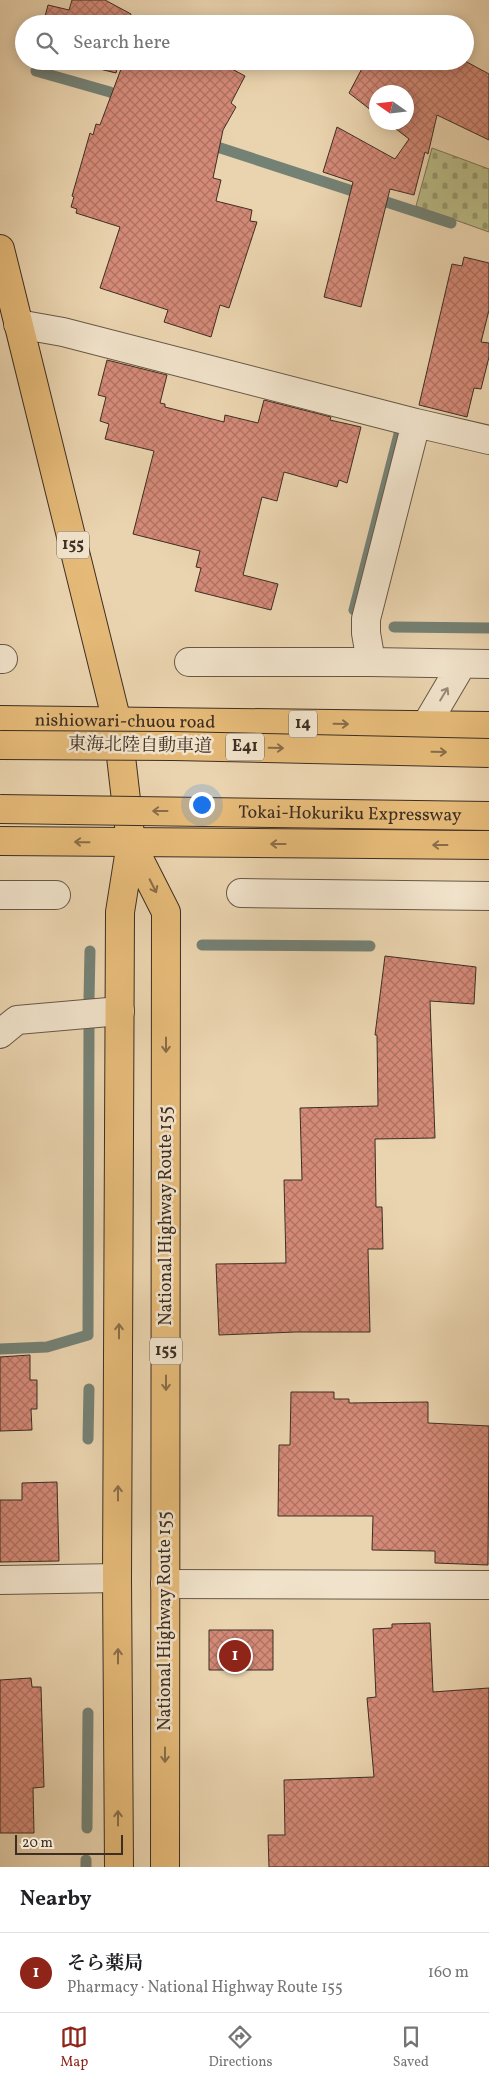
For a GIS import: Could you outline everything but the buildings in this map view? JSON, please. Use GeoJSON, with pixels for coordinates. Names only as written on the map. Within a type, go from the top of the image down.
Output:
{"type":"FeatureCollection","features":[{"type":"Feature","properties":{"kind":"main road","name":"National Highway Route 155"},"geometry":{"type":"LineString","coordinates":[[0,249],[117,722],[131,843],[120,912],[117,1578],[118,1867]]}},
{"type":"Feature","properties":{"kind":"main road","name":"nishiowari-chuou road"},"geometry":{"type":"LineString","coordinates":[[0,720],[489,726]]}},
{"type":"Feature","properties":{"kind":"main road"},"geometry":{"type":"LineString","coordinates":[[0,739],[173,746]]}},
{"type":"Feature","properties":{"kind":"main road","name":"東海北陸自動車道"},"geometry":{"type":"LineString","coordinates":[[0,745],[173,746],[489,753]]}},
{"type":"Feature","properties":{"kind":"main road","name":"Tokai-Hokuriku Expressway"},"geometry":{"type":"LineString","coordinates":[[0,809],[489,816]]}},
{"type":"Feature","properties":{"kind":"main road"},"geometry":{"type":"LineString","coordinates":[[0,841],[489,845]]}},
{"type":"Feature","properties":{"kind":"main road","name":"National Highway Route 155"},"geometry":{"type":"LineString","coordinates":[[131,843],[166,912],[165,1867]]}},
{"type":"Feature","properties":{"kind":"street"},"geometry":{"type":"LineString","coordinates":[[18,324],[63,332],[489,440]]}},
{"type":"Feature","properties":{"kind":"street"},"geometry":{"type":"LineString","coordinates":[[371,662],[366,633],[366,619],[416,423]]}},
{"type":"Feature","properties":{"kind":"street"},"geometry":{"type":"LineString","coordinates":[[188,662],[489,664]]}},
{"type":"Feature","properties":{"kind":"street"},"geometry":{"type":"LineString","coordinates":[[426,725],[462,664]]}},
{"type":"Feature","properties":{"kind":"street"},"geometry":{"type":"LineString","coordinates":[[241,893],[489,896]]}},
{"type":"Feature","properties":{"kind":"street"},"geometry":{"type":"LineString","coordinates":[[0,895],[56,895]]}},
{"type":"Feature","properties":{"kind":"street"},"geometry":{"type":"LineString","coordinates":[[0,1034],[17,1020],[120,1012]]}},
{"type":"Feature","properties":{"kind":"street"},"geometry":{"type":"LineString","coordinates":[[0,1580],[117,1578]]}},
{"type":"Feature","properties":{"kind":"street"},"geometry":{"type":"LineString","coordinates":[[165,1584],[489,1586]]}},
{"type":"Feature","properties":{"kind":"green space"},"geometry":{"type":"Polygon","coordinates":[[[432,148],[489,169],[489,232],[416,206],[432,148]]]}},
{"type":"Feature","properties":{"kind":"waterway"},"geometry":{"type":"LineString","coordinates":[[36,71],[110,92],[125,100]]}},
{"type":"Feature","properties":{"kind":"waterway"},"geometry":{"type":"LineString","coordinates":[[205,143],[451,223]]}},
{"type":"Feature","properties":{"kind":"waterway"},"geometry":{"type":"LineString","coordinates":[[354,610],[399,434]]}},
{"type":"Feature","properties":{"kind":"waterway"},"geometry":{"type":"LineString","coordinates":[[394,627],[489,628]]}},
{"type":"Feature","properties":{"kind":"waterway"},"geometry":{"type":"LineString","coordinates":[[202,945],[370,946]]}},
{"type":"Feature","properties":{"kind":"waterway"},"geometry":{"type":"LineString","coordinates":[[89,999],[90,951]]}},
{"type":"Feature","properties":{"kind":"waterway"},"geometry":{"type":"LineString","coordinates":[[0,1349],[47,1347],[88,1335],[89,1027]]}},
{"type":"Feature","properties":{"kind":"waterway"},"geometry":{"type":"LineString","coordinates":[[88,1439],[89,1389]]}},
{"type":"Feature","properties":{"kind":"waterway"},"geometry":{"type":"LineString","coordinates":[[87,1828],[88,1713]]}},
{"type":"Feature","properties":{"kind":"waterway"},"geometry":{"type":"LineString","coordinates":[[86,1860],[86,1867]]}},
{"type":"Feature","properties":{"kind":"place","name":"そら薬局"},"geometry":{"type":"Point","coordinates":[235,1656]}}]}
